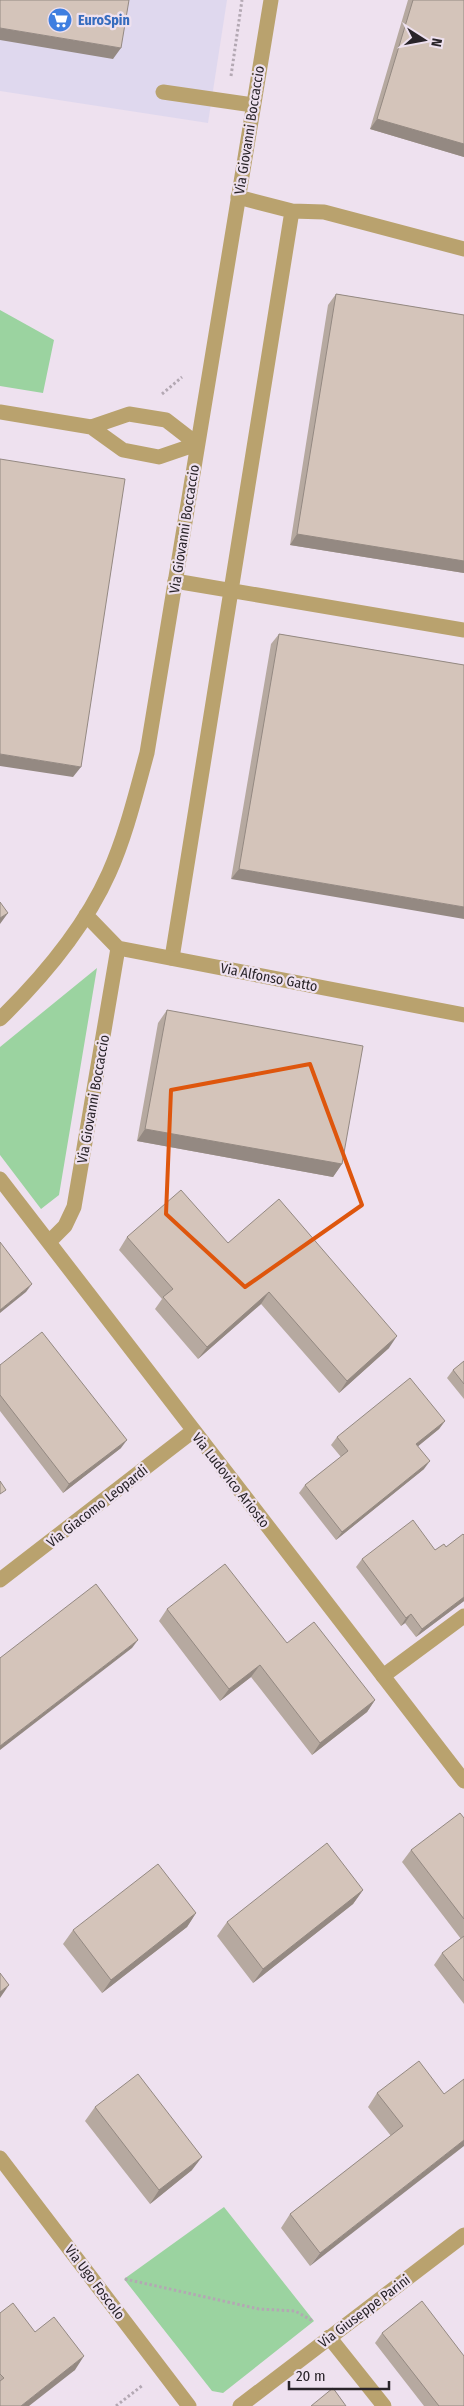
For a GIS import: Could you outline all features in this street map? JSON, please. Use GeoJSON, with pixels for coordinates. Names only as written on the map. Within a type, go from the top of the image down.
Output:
{"type":"FeatureCollection","features":[{"type":"Feature","properties":{"kind":"street","name":"Via Giovanni Boccaccio"},"geometry":{"type":"LineString","coordinates":[[0,1019],[39,981],[86,915],[109,873],[127,825],[147,753],[271,0]]}},
{"type":"Feature","properties":{"kind":"street"},"geometry":{"type":"LineString","coordinates":[[163,92],[253,105]]}},
{"type":"Feature","properties":{"kind":"street"},"geometry":{"type":"LineString","coordinates":[[238,197],[292,211],[324,212],[464,249]]}},
{"type":"Feature","properties":{"kind":"street"},"geometry":{"type":"LineString","coordinates":[[172,958],[292,211]]}},
{"type":"Feature","properties":{"kind":"street"},"geometry":{"type":"LineString","coordinates":[[0,412],[91,427],[123,450],[159,457],[197,444]]}},
{"type":"Feature","properties":{"kind":"street"},"geometry":{"type":"LineString","coordinates":[[91,427],[129,414],[166,420],[197,444]]}},
{"type":"Feature","properties":{"kind":"street"},"geometry":{"type":"LineString","coordinates":[[175,581],[464,630]]}},
{"type":"Feature","properties":{"kind":"street"},"geometry":{"type":"LineString","coordinates":[[86,915],[118,948]]}},
{"type":"Feature","properties":{"kind":"street","name":"Via Giovanni Boccaccio"},"geometry":{"type":"LineString","coordinates":[[49,1242],[65,1226],[74,1207],[118,948]]}},
{"type":"Feature","properties":{"kind":"street","name":"Via Alfonso Gatto"},"geometry":{"type":"LineString","coordinates":[[118,948],[464,1015]]}},
{"type":"Feature","properties":{"kind":"street","name":"Via Ludovico Ariosto"},"geometry":{"type":"LineString","coordinates":[[0,1179],[464,1781]]}},
{"type":"Feature","properties":{"kind":"street","name":"Via Giacomo Leopardi"},"geometry":{"type":"LineString","coordinates":[[0,1580],[193,1431]]}},
{"type":"Feature","properties":{"kind":"street"},"geometry":{"type":"LineString","coordinates":[[383,1676],[464,1616]]}},
{"type":"Feature","properties":{"kind":"street","name":"Via Ugo Foscolo"},"geometry":{"type":"LineString","coordinates":[[0,2158],[189,2406]]}},
{"type":"Feature","properties":{"kind":"street","name":"Via Giuseppe Parini"},"geometry":{"type":"LineString","coordinates":[[240,2406],[464,2235]]}},
{"type":"Feature","properties":{"kind":"street"},"geometry":{"type":"LineString","coordinates":[[330,2336],[384,2406]]}},
{"type":"Feature","properties":{"kind":"path"},"geometry":{"type":"LineString","coordinates":[[227,101],[242,0]]}},
{"type":"Feature","properties":{"kind":"path"},"geometry":{"type":"LineString","coordinates":[[155,397],[170,390],[185,373]]}},
{"type":"Feature","properties":{"kind":"path"},"geometry":{"type":"LineString","coordinates":[[102,2292],[124,2279],[259,2309],[295,2311],[314,2321],[330,2336]]}},
{"type":"Feature","properties":{"kind":"path"},"geometry":{"type":"LineString","coordinates":[[116,2406],[162,2371]]}},
{"type":"Feature","properties":{"kind":"highlighted area"},"geometry":{"type":"Polygon","coordinates":[[[310,1064],[362,1205],[245,1287],[166,1214],[171,1090],[310,1064]]]}},
{"type":"Feature","properties":{"kind":"shaded area"},"geometry":{"type":"Polygon","coordinates":[[[0,0],[227,0],[208,123],[0,91],[0,0]]]}},
{"type":"Feature","properties":{"kind":"green space"},"geometry":{"type":"Polygon","coordinates":[[[0,310],[54,340],[43,393],[0,386],[0,310]]]}},
{"type":"Feature","properties":{"kind":"green space"},"geometry":{"type":"Polygon","coordinates":[[[97,968],[59,1195],[41,1209],[0,1155],[0,1047],[97,968]]]}},
{"type":"Feature","properties":{"kind":"green space"},"geometry":{"type":"Polygon","coordinates":[[[224,2207],[314,2321],[223,2393],[212,2391],[124,2279],[224,2207]]]}},
{"type":"Feature","properties":{"kind":"building","name":"EuroSpin"},"geometry":{"type":"Polygon","coordinates":[[[0,0],[129,0],[121,48],[0,28],[0,0]]]}},
{"type":"Feature","properties":{"kind":"building"},"geometry":{"type":"Polygon","coordinates":[[[413,0],[464,0],[464,144],[377,119],[413,0]]]}},
{"type":"Feature","properties":{"kind":"building"},"geometry":{"type":"Polygon","coordinates":[[[336,294],[464,315],[464,561],[297,534],[336,294]]]}},
{"type":"Feature","properties":{"kind":"building"},"geometry":{"type":"Polygon","coordinates":[[[0,459],[125,479],[81,767],[0,754],[0,459]]]}},
{"type":"Feature","properties":{"kind":"building"},"geometry":{"type":"Polygon","coordinates":[[[279,634],[464,665],[464,907],[239,869],[279,634]]]}},
{"type":"Feature","properties":{"kind":"building"},"geometry":{"type":"Polygon","coordinates":[[[0,902],[8,913],[0,918],[0,902]]]}},
{"type":"Feature","properties":{"kind":"building"},"geometry":{"type":"Polygon","coordinates":[[[167,1010],[363,1046],[342,1164],[145,1129],[167,1010]]]}},
{"type":"Feature","properties":{"kind":"building"},"geometry":{"type":"Polygon","coordinates":[[[181,1190],[228,1243],[279,1199],[397,1336],[347,1381],[269,1292],[207,1347],[163,1297],[173,1289],[127,1237],[181,1190]]]}},
{"type":"Feature","properties":{"kind":"building"},"geometry":{"type":"Polygon","coordinates":[[[0,1242],[32,1284],[0,1310],[0,1242]]]}},
{"type":"Feature","properties":{"kind":"building"},"geometry":{"type":"Polygon","coordinates":[[[42,1332],[127,1440],[69,1484],[0,1395],[0,1365],[42,1332]]]}},
{"type":"Feature","properties":{"kind":"building"},"geometry":{"type":"Polygon","coordinates":[[[464,1361],[464,1384],[453,1370],[464,1361]]]}},
{"type":"Feature","properties":{"kind":"building"},"geometry":{"type":"Polygon","coordinates":[[[410,1378],[445,1421],[416,1444],[430,1461],[342,1532],[305,1485],[348,1451],[337,1437],[410,1378]]]}},
{"type":"Feature","properties":{"kind":"building"},"geometry":{"type":"Polygon","coordinates":[[[0,1481],[6,1490],[0,1494],[0,1481]]]}},
{"type":"Feature","properties":{"kind":"building"},"geometry":{"type":"Polygon","coordinates":[[[413,1520],[435,1550],[444,1544],[446,1547],[464,1535],[464,1597],[422,1629],[411,1614],[406,1618],[362,1559],[413,1520]]]}},
{"type":"Feature","properties":{"kind":"building"},"geometry":{"type":"Polygon","coordinates":[[[225,1564],[287,1643],[314,1622],[375,1700],[320,1743],[260,1665],[229,1689],[167,1609],[225,1564]]]}},
{"type":"Feature","properties":{"kind":"building"},"geometry":{"type":"Polygon","coordinates":[[[96,1584],[138,1640],[0,1746],[0,1658],[96,1584]]]}},
{"type":"Feature","properties":{"kind":"building"},"geometry":{"type":"Polygon","coordinates":[[[460,1813],[464,1818],[464,1919],[411,1850],[460,1813]]]}},
{"type":"Feature","properties":{"kind":"building"},"geometry":{"type":"Polygon","coordinates":[[[327,1843],[363,1890],[263,1969],[227,1922],[327,1843]]]}},
{"type":"Feature","properties":{"kind":"building"},"geometry":{"type":"Polygon","coordinates":[[[158,1864],[196,1913],[111,1980],[73,1930],[158,1864]]]}},
{"type":"Feature","properties":{"kind":"building"},"geometry":{"type":"Polygon","coordinates":[[[464,1936],[464,1981],[442,1953],[464,1936]]]}},
{"type":"Feature","properties":{"kind":"building"},"geometry":{"type":"Polygon","coordinates":[[[0,1973],[9,1985],[0,1992],[0,1973]]]}},
{"type":"Feature","properties":{"kind":"building"},"geometry":{"type":"Polygon","coordinates":[[[419,2061],[444,2094],[464,2079],[464,2140],[320,2253],[290,2214],[403,2126],[377,2093],[419,2061]]]}},
{"type":"Feature","properties":{"kind":"building"},"geometry":{"type":"Polygon","coordinates":[[[138,2074],[202,2157],[159,2190],[95,2107],[138,2074]]]}},
{"type":"Feature","properties":{"kind":"building"},"geometry":{"type":"Polygon","coordinates":[[[422,2301],[464,2356],[464,2406],[439,2406],[382,2333],[422,2301]]]}},
{"type":"Feature","properties":{"kind":"building"},"geometry":{"type":"Polygon","coordinates":[[[13,2303],[35,2332],[54,2317],[84,2356],[21,2406],[0,2406],[0,2381],[4,2378],[0,2374],[0,2313],[13,2303]]]}},
{"type":"Feature","properties":{"kind":"building"},"geometry":{"type":"Polygon","coordinates":[[[333,2388],[346,2406],[311,2406],[333,2388]]]}},
{"type":"Feature","properties":{"kind":"place","name":"EuroSpin"},"geometry":{"type":"Point","coordinates":[60,20]}}]}
